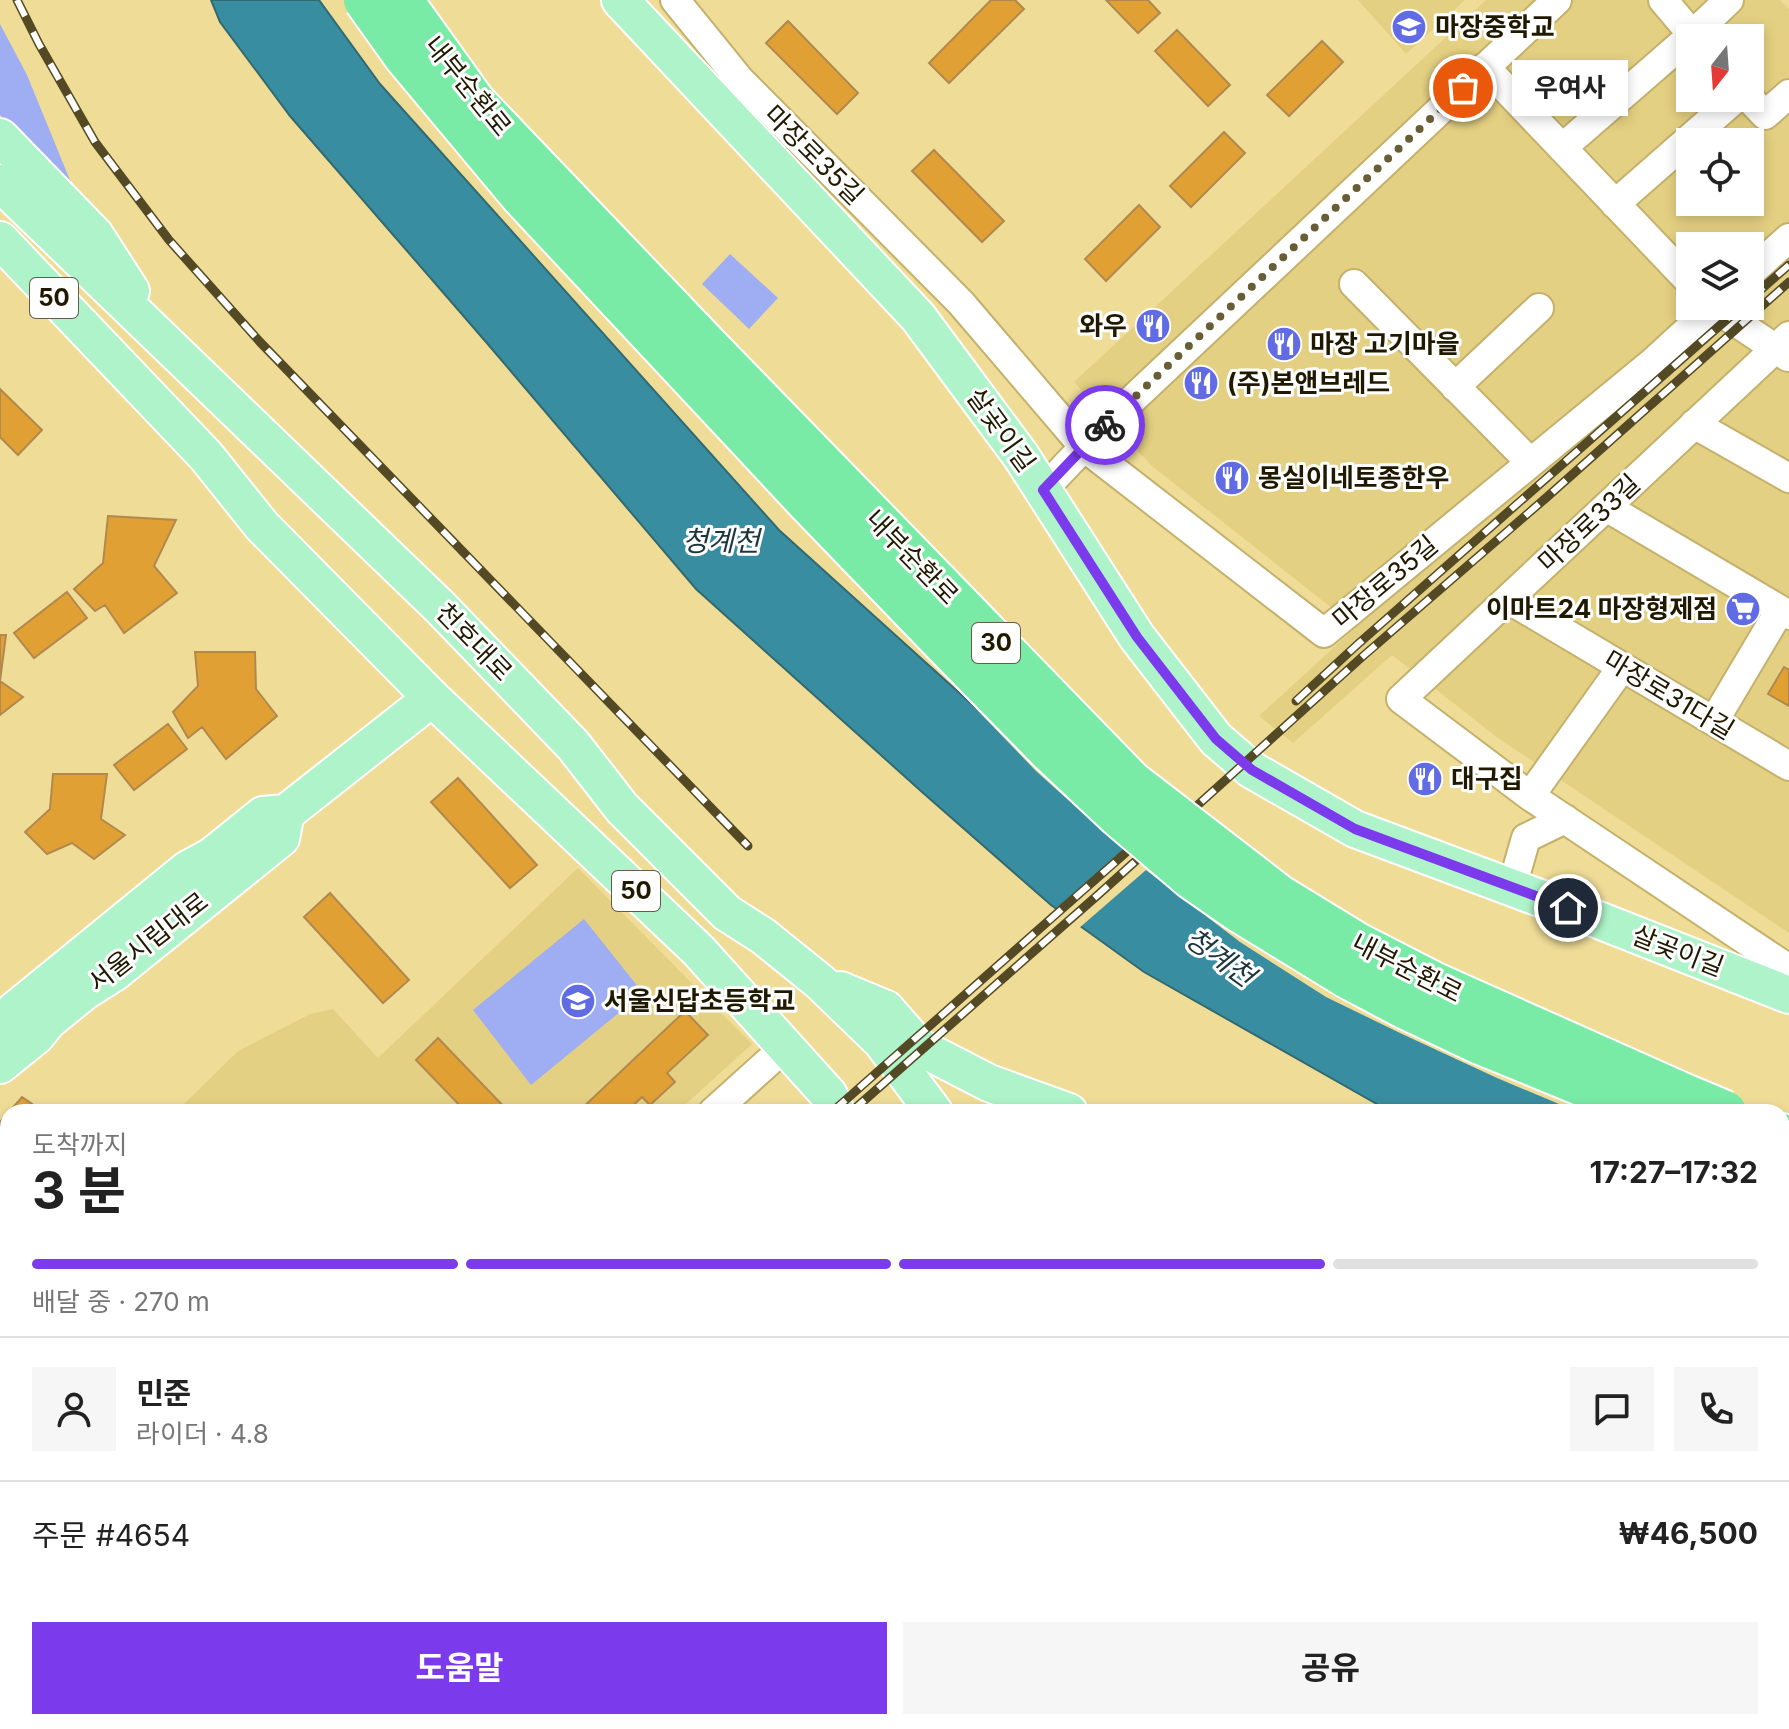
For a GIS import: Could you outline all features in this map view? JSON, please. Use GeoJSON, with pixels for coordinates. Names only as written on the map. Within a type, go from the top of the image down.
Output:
{"type":"FeatureCollection","features":[{"type":"Feature","properties":{"kind":"highway","name":"내부순환로"},"geometry":{"type":"LineString","coordinates":[[365,0],[405,56],[522,196],[862,558],[1050,751],[1118,815],[1192,878],[1349,978],[1478,1042],[1629,1104]]}},
{"type":"Feature","properties":{"kind":"highway","name":"내부순환로"},"geometry":{"type":"LineString","coordinates":[[401,0],[474,102],[1131,782],[1280,897],[1357,944],[1435,984],[1706,1104]]}},
{"type":"Feature","properties":{"kind":"main road","name":"살곶이길"},"geometry":{"type":"LineString","coordinates":[[620,0],[918,317],[1021,456],[1137,637],[1216,739],[1252,770],[1355,829],[1789,995]]}},
{"type":"Feature","properties":{"kind":"main road"},"geometry":{"type":"LineString","coordinates":[[0,137],[95,235],[167,346]]}},
{"type":"Feature","properties":{"kind":"main road","name":"천호대로"},"geometry":{"type":"LineString","coordinates":[[0,183],[440,607],[573,745],[622,808],[727,913],[763,936],[820,982],[882,1042],[928,1104]]}},
{"type":"Feature","properties":{"kind":"main road","name":"50"},"geometry":{"type":"LineString","coordinates":[[0,240],[206,456],[262,526],[432,698],[698,950],[835,1104]]}},
{"type":"Feature","properties":{"kind":"main road"},"geometry":{"type":"LineString","coordinates":[[0,272],[19,291],[108,355]]}},
{"type":"Feature","properties":{"kind":"main road","name":"서울시립대로"},"geometry":{"type":"LineString","coordinates":[[0,1029],[15,1010],[188,869],[212,856],[263,815],[286,813],[432,698]]}},
{"type":"Feature","properties":{"kind":"main road","name":"서울시립대로"},"geometry":{"type":"LineString","coordinates":[[0,1065],[72,1001],[115,972],[281,838],[286,813]]}},
{"type":"Feature","properties":{"kind":"main road"},"geometry":{"type":"LineString","coordinates":[[820,982],[886,1009],[919,1047],[989,1083],[1047,1104]]}},
{"type":"Feature","properties":{"kind":"street","name":"마장로35길"},"geometry":{"type":"LineString","coordinates":[[675,0],[740,80],[961,303],[1084,447],[1324,633],[1653,362],[1698,320]]}},
{"type":"Feature","properties":{"kind":"street"},"geometry":{"type":"LineString","coordinates":[[1043,490],[1124,407],[1557,0]]}},
{"type":"Feature","properties":{"kind":"street"},"geometry":{"type":"LineString","coordinates":[[1663,0],[1682,24]]}},
{"type":"Feature","properties":{"kind":"street"},"geometry":{"type":"LineString","coordinates":[[1706,24],[1729,0]]}},
{"type":"Feature","properties":{"kind":"street"},"geometry":{"type":"LineString","coordinates":[[1562,148],[1676,51]]}},
{"type":"Feature","properties":{"kind":"street"},"geometry":{"type":"LineString","coordinates":[[1485,67],[1676,267]]}},
{"type":"Feature","properties":{"kind":"street"},"geometry":{"type":"LineString","coordinates":[[1762,112],[1765,115],[1789,94]]}},
{"type":"Feature","properties":{"kind":"street"},"geometry":{"type":"LineString","coordinates":[[1615,204],[1720,112]]}},
{"type":"Feature","properties":{"kind":"street"},"geometry":{"type":"LineString","coordinates":[[1764,260],[1789,238]]}},
{"type":"Feature","properties":{"kind":"street"},"geometry":{"type":"LineString","coordinates":[[1354,284],[1530,462]]}},
{"type":"Feature","properties":{"kind":"street"},"geometry":{"type":"LineString","coordinates":[[938,344],[961,303]]}},
{"type":"Feature","properties":{"kind":"street"},"geometry":{"type":"LineString","coordinates":[[1455,387],[1539,308]]}},
{"type":"Feature","properties":{"kind":"street"},"geometry":{"type":"LineString","coordinates":[[1737,320],[1784,347]]}},
{"type":"Feature","properties":{"kind":"street","name":"마장로33길"},"geometry":{"type":"LineString","coordinates":[[1784,347],[1694,424],[1401,699],[1530,796],[1780,963],[1789,981]]}},
{"type":"Feature","properties":{"kind":"street"},"geometry":{"type":"LineString","coordinates":[[1694,424],[1789,478]]}},
{"type":"Feature","properties":{"kind":"street"},"geometry":{"type":"LineString","coordinates":[[1606,507],[1784,613],[1714,721]]}},
{"type":"Feature","properties":{"kind":"street","name":"마장로31다길"},"geometry":{"type":"LineString","coordinates":[[1508,599],[1789,766]]}},
{"type":"Feature","properties":{"kind":"street"},"geometry":{"type":"LineString","coordinates":[[1530,796],[1622,667]]}},
{"type":"Feature","properties":{"kind":"street"},"geometry":{"type":"LineString","coordinates":[[1512,887],[1526,838],[1565,819]]}},
{"type":"Feature","properties":{"kind":"street"},"geometry":{"type":"LineString","coordinates":[[722,1104],[785,1047]]}},
{"type":"Feature","properties":{"kind":"shaded area","name":"마장중학교"},"geometry":{"type":"Polygon","coordinates":[[[1358,0],[1465,0],[1406,54],[1358,0]]]}},
{"type":"Feature","properties":{"kind":"shaded area"},"geometry":{"type":"Polygon","coordinates":[[[1486,0],[1780,0],[1789,9],[1789,933],[1498,738],[1392,655],[1293,743],[1259,716],[1356,627],[1152,466],[1074,382],[1486,0]]]}},
{"type":"Feature","properties":{"kind":"shaded area"},"geometry":{"type":"Polygon","coordinates":[[[0,24],[27,75],[74,190],[0,115],[0,24]]]}},
{"type":"Feature","properties":{"kind":"shaded area"},"geometry":{"type":"Polygon","coordinates":[[[730,254],[778,298],[749,329],[702,284],[730,254]]]}},
{"type":"Feature","properties":{"kind":"shaded area","name":"서울신답초등학교"},"geometry":{"type":"Polygon","coordinates":[[[578,868],[752,1044],[686,1104],[184,1104],[238,1051],[310,1014],[333,1009],[378,1058],[578,868]]]}},
{"type":"Feature","properties":{"kind":"shaded area"},"geometry":{"type":"Polygon","coordinates":[[[584,919],[643,993],[531,1085],[473,1010],[584,919]]]}},
{"type":"Feature","properties":{"kind":"water","name":"청계천"},"geometry":{"type":"Polygon","coordinates":[[[211,0],[319,0],[380,84],[779,530],[1151,866],[1588,1104],[1377,1104],[1144,972],[1051,905],[696,589],[290,116],[220,22],[211,0]]]}},
{"type":"Feature","properties":{"kind":"pier"},"geometry":{"type":"Polygon","coordinates":[[[931,662],[1153,863],[1592,1104],[1559,1104],[1326,997],[1240,942],[1146,870],[1078,929],[1055,912],[1124,850],[1036,771],[931,662]]]}},
{"type":"Feature","properties":{"kind":"building"},"geometry":{"type":"Polygon","coordinates":[[[991,0],[1015,0],[1024,9],[949,83],[929,63],[991,0]]]}},
{"type":"Feature","properties":{"kind":"building"},"geometry":{"type":"Polygon","coordinates":[[[1106,0],[1148,0],[1160,13],[1138,33],[1106,0]]]}},
{"type":"Feature","properties":{"kind":"building"},"geometry":{"type":"Polygon","coordinates":[[[788,21],[858,93],[837,114],[766,43],[788,21]]]}},
{"type":"Feature","properties":{"kind":"building"},"geometry":{"type":"Polygon","coordinates":[[[1177,30],[1230,85],[1208,106],[1155,51],[1177,30]]]}},
{"type":"Feature","properties":{"kind":"building"},"geometry":{"type":"Polygon","coordinates":[[[1322,41],[1343,62],[1289,116],[1267,95],[1322,41]]]}},
{"type":"Feature","properties":{"kind":"building"},"geometry":{"type":"Polygon","coordinates":[[[1224,132],[1245,153],[1191,207],[1170,186],[1224,132]]]}},
{"type":"Feature","properties":{"kind":"building"},"geometry":{"type":"Polygon","coordinates":[[[934,150],[1004,221],[982,242],[912,171],[934,150]]]}},
{"type":"Feature","properties":{"kind":"building"},"geometry":{"type":"Polygon","coordinates":[[[1139,205],[1160,227],[1106,281],[1085,259],[1139,205]]]}},
{"type":"Feature","properties":{"kind":"building"},"geometry":{"type":"Polygon","coordinates":[[[0,389],[42,430],[18,455],[0,437],[0,389]]]}},
{"type":"Feature","properties":{"kind":"building"},"geometry":{"type":"Polygon","coordinates":[[[108,516],[176,520],[154,566],[177,593],[124,633],[105,605],[95,611],[74,589],[103,563],[108,516]]]}},
{"type":"Feature","properties":{"kind":"building"},"geometry":{"type":"Polygon","coordinates":[[[67,592],[87,618],[34,658],[14,633],[67,592]]]}},
{"type":"Feature","properties":{"kind":"building"},"geometry":{"type":"Polygon","coordinates":[[[0,635],[6,635],[0,681],[0,635]]]}},
{"type":"Feature","properties":{"kind":"building"},"geometry":{"type":"Polygon","coordinates":[[[195,652],[255,652],[256,689],[277,716],[226,759],[202,727],[188,738],[173,712],[198,686],[195,652]]]}},
{"type":"Feature","properties":{"kind":"building"},"geometry":{"type":"Polygon","coordinates":[[[1784,667],[1789,670],[1789,706],[1768,694],[1784,667]]]}},
{"type":"Feature","properties":{"kind":"building"},"geometry":{"type":"Polygon","coordinates":[[[0,681],[23,697],[0,715],[0,681]]]}},
{"type":"Feature","properties":{"kind":"building"},"geometry":{"type":"Polygon","coordinates":[[[168,724],[187,749],[134,790],[114,765],[168,724]]]}},
{"type":"Feature","properties":{"kind":"building"},"geometry":{"type":"Polygon","coordinates":[[[53,774],[107,774],[101,819],[125,835],[94,859],[72,843],[47,854],[25,832],[50,809],[53,774]]]}},
{"type":"Feature","properties":{"kind":"building"},"geometry":{"type":"Polygon","coordinates":[[[458,778],[537,865],[510,888],[431,802],[458,778]]]}},
{"type":"Feature","properties":{"kind":"building"},"geometry":{"type":"Polygon","coordinates":[[[330,893],[409,980],[383,1003],[304,917],[330,893]]]}},
{"type":"Feature","properties":{"kind":"building"},"geometry":{"type":"Polygon","coordinates":[[[685,1011],[708,1035],[667,1073],[675,1082],[651,1104],[642,1097],[635,1104],[586,1104],[685,1011]]]}},
{"type":"Feature","properties":{"kind":"building"},"geometry":{"type":"Polygon","coordinates":[[[438,1038],[501,1104],[458,1104],[416,1060],[438,1038]]]}},
{"type":"Feature","properties":{"kind":"building"},"geometry":{"type":"Polygon","coordinates":[[[22,1097],[32,1104],[16,1104],[22,1097]]]}},
{"type":"Feature","properties":{"kind":"railway"},"geometry":{"type":"LineString","coordinates":[[17,0],[95,142],[169,240],[260,342],[748,846]]}},
{"type":"Feature","properties":{"kind":"railway"},"geometry":{"type":"LineString","coordinates":[[1764,287],[1789,265]]}},
{"type":"Feature","properties":{"kind":"railway"},"geometry":{"type":"LineString","coordinates":[[860,1104],[1789,282]]}},
{"type":"Feature","properties":{"kind":"railway"},"geometry":{"type":"LineString","coordinates":[[1296,701],[1726,320]]}},
{"type":"Feature","properties":{"kind":"railway"},"geometry":{"type":"LineString","coordinates":[[841,1104],[1147,834]]}},
{"type":"Feature","properties":{"kind":"way so far"},"geometry":{"type":"LineString","coordinates":[[1105,425],[1463,88]]}},
{"type":"Feature","properties":{"kind":"place","name":"마장중학교"},"geometry":{"type":"Point","coordinates":[1409,27]}},
{"type":"Feature","properties":{"kind":"place","name":"우여사"},"geometry":{"type":"Point","coordinates":[1463,88]}},
{"type":"Feature","properties":{"kind":"place","name":"와우"},"geometry":{"type":"Point","coordinates":[1153,326]}},
{"type":"Feature","properties":{"kind":"place","name":"마장 고기마을"},"geometry":{"type":"Point","coordinates":[1284,344]}},
{"type":"Feature","properties":{"kind":"place","name":"(주)본앤브레드"},"geometry":{"type":"Point","coordinates":[1201,383]}},
{"type":"Feature","properties":{"kind":"place","name":"몽실이네토종한우"},"geometry":{"type":"Point","coordinates":[1232,478]}},
{"type":"Feature","properties":{"kind":"place","name":"이마트24 마장형제점"},"geometry":{"type":"Point","coordinates":[1743,609]}},
{"type":"Feature","properties":{"kind":"place","name":"대구집"},"geometry":{"type":"Point","coordinates":[1425,779]}},
{"type":"Feature","properties":{"kind":"place","name":"서울신답초등학교"},"geometry":{"type":"Point","coordinates":[578,1001]}},
{"type":"Feature","properties":{"kind":"route"},"geometry":{"type":"LineString","coordinates":[[1105,425],[1043,490],[1137,637],[1216,739],[1252,770],[1355,829],[1568,908]]}}]}
